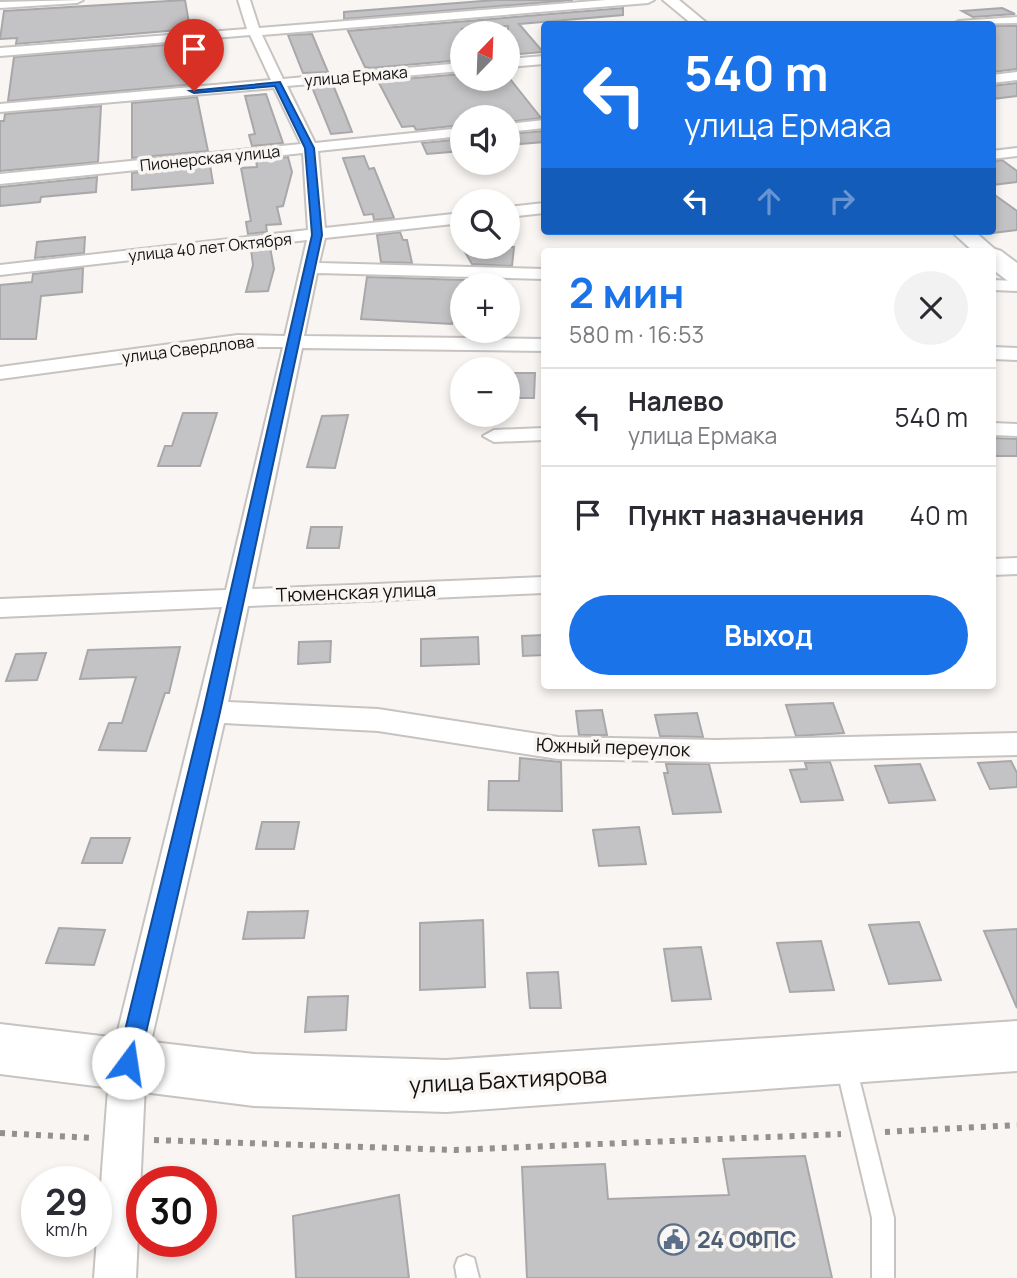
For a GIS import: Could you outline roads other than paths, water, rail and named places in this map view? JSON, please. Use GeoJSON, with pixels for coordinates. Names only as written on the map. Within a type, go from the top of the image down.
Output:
{"type":"FeatureCollection","features":[{"type":"Feature","properties":{"kind":"main road"},"geometry":{"type":"LineString","coordinates":[[996,251],[1017,248]]}},
{"type":"Feature","properties":{"kind":"main road"},"geometry":{"type":"LineString","coordinates":[[996,259],[1017,276]]}},
{"type":"Feature","properties":{"kind":"main road","name":"улица Бахтиярова"},"geometry":{"type":"LineString","coordinates":[[0,1049],[254,1080],[446,1086],[1017,1046]]}},
{"type":"Feature","properties":{"kind":"street"},"geometry":{"type":"LineString","coordinates":[[0,5],[77,0]]}},
{"type":"Feature","properties":{"kind":"street"},"geometry":{"type":"LineString","coordinates":[[114,1278],[128,1063],[212,712],[317,235],[310,148],[254,31],[244,0]]}},
{"type":"Feature","properties":{"kind":"street"},"geometry":{"type":"LineString","coordinates":[[0,52],[648,0]]}},
{"type":"Feature","properties":{"kind":"street"},"geometry":{"type":"LineString","coordinates":[[670,0],[697,21]]}},
{"type":"Feature","properties":{"kind":"street"},"geometry":{"type":"LineString","coordinates":[[996,21],[1017,20]]}},
{"type":"Feature","properties":{"kind":"street"},"geometry":{"type":"LineString","coordinates":[[520,62],[541,60]]}},
{"type":"Feature","properties":{"kind":"street","name":"улица Ермака"},"geometry":{"type":"LineString","coordinates":[[0,108],[450,68]]}},
{"type":"Feature","properties":{"kind":"street"},"geometry":{"type":"LineString","coordinates":[[996,79],[1017,76]]}},
{"type":"Feature","properties":{"kind":"street"},"geometry":{"type":"LineString","coordinates":[[520,127],[541,124]]}},
{"type":"Feature","properties":{"kind":"street","name":"Пионерская улица"},"geometry":{"type":"LineString","coordinates":[[0,180],[450,133]]}},
{"type":"Feature","properties":{"kind":"street"},"geometry":{"type":"LineString","coordinates":[[996,155],[1017,152]]}},
{"type":"Feature","properties":{"kind":"street"},"geometry":{"type":"LineString","coordinates":[[520,211],[541,208]]}},
{"type":"Feature","properties":{"kind":"street","name":"улица 40 лет Октября"},"geometry":{"type":"LineString","coordinates":[[0,270],[450,219]]}},
{"type":"Feature","properties":{"kind":"street"},"geometry":{"type":"LineString","coordinates":[[966,235],[982,248]]}},
{"type":"Feature","properties":{"kind":"street"},"geometry":{"type":"LineString","coordinates":[[308,268],[541,274]]}},
{"type":"Feature","properties":{"kind":"street"},"geometry":{"type":"LineString","coordinates":[[996,285],[1017,286]]}},
{"type":"Feature","properties":{"kind":"street","name":"улица Свердлова"},"geometry":{"type":"LineString","coordinates":[[0,373],[237,341],[541,345]]}},
{"type":"Feature","properties":{"kind":"street"},"geometry":{"type":"LineString","coordinates":[[996,353],[1017,354]]}},
{"type":"Feature","properties":{"kind":"street"},"geometry":{"type":"LineString","coordinates":[[996,429],[1017,430]]}},
{"type":"Feature","properties":{"kind":"street"},"geometry":{"type":"LineString","coordinates":[[494,436],[541,433]]}},
{"type":"Feature","properties":{"kind":"street"},"geometry":{"type":"LineString","coordinates":[[996,567],[1017,566]]}},
{"type":"Feature","properties":{"kind":"street","name":"Тюменская улица"},"geometry":{"type":"LineString","coordinates":[[0,608],[541,585]]}},
{"type":"Feature","properties":{"kind":"street","name":"Южный переулок"},"geometry":{"type":"LineString","coordinates":[[212,712],[378,720],[558,748],[716,751],[1017,744]]}},
{"type":"Feature","properties":{"kind":"lane"},"geometry":{"type":"LineString","coordinates":[[844,1058],[883,1219],[883,1278]]}},
{"type":"Feature","properties":{"kind":"place","name":"24 ОФПС"},"geometry":{"type":"Point","coordinates":[674,1239]}}]}
